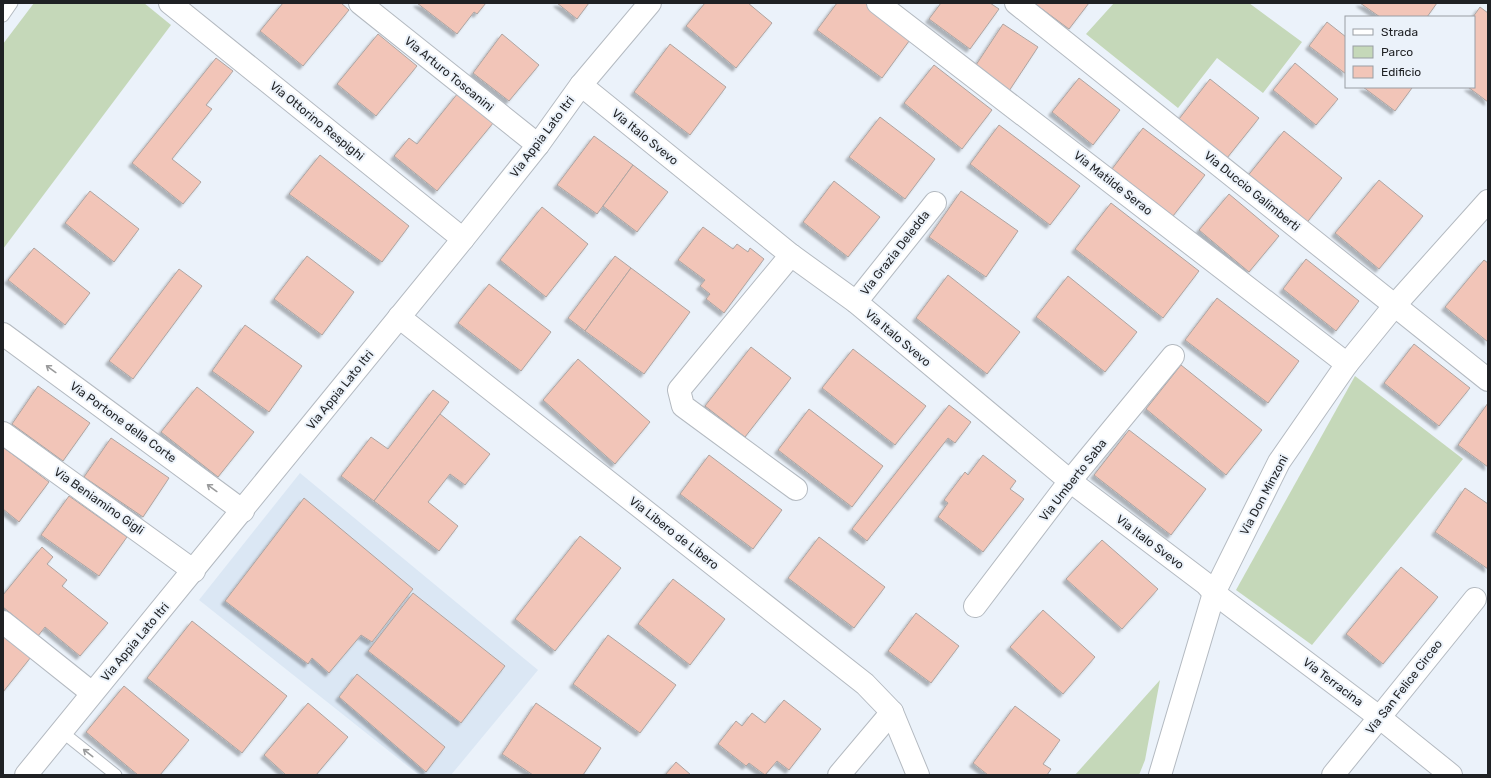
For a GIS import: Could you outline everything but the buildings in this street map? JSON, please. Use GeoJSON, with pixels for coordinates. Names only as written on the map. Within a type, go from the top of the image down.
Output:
{"type":"FeatureCollection","features":[{"type":"Feature","properties":{"kind":"street","name":"Via Ottorino Respighi"},"geometry":{"type":"LineString","coordinates":[[170,3],[463,239]]}},
{"type":"Feature","properties":{"kind":"street","name":"Via Arturo Toscanini"},"geometry":{"type":"LineString","coordinates":[[360,3],[538,145]]}},
{"type":"Feature","properties":{"kind":"street","name":"Via Appia Lato Itri"},"geometry":{"type":"LineString","coordinates":[[26,775],[243,511],[463,239],[538,145],[581,85],[650,3]]}},
{"type":"Feature","properties":{"kind":"street","name":"Via Matilde Serao"},"geometry":{"type":"LineString","coordinates":[[878,3],[1347,364]]}},
{"type":"Feature","properties":{"kind":"street","name":"Via Duccio Galimberti"},"geometry":{"type":"LineString","coordinates":[[1016,3],[1488,380]]}},
{"type":"Feature","properties":{"kind":"street","name":"Via Italo Svevo"},"geometry":{"type":"LineString","coordinates":[[581,85],[790,254],[856,302],[1070,481],[1206,584],[1214,593]]}},
{"type":"Feature","properties":{"kind":"street","name":"Via Don Minzoni"},"geometry":{"type":"LineString","coordinates":[[1160,775],[1214,593],[1279,462],[1347,364],[1395,305],[1488,201]]}},
{"type":"Feature","properties":{"kind":"street","name":"Via Grazia Deledda"},"geometry":{"type":"LineString","coordinates":[[856,302],[934,203]]}},
{"type":"Feature","properties":{"kind":"street"},"geometry":{"type":"LineString","coordinates":[[790,254],[679,390],[683,406],[796,489]]}},
{"type":"Feature","properties":{"kind":"street","name":"Via Libero de Libero"},"geometry":{"type":"LineString","coordinates":[[399,317],[865,684],[892,712],[918,775]]}},
{"type":"Feature","properties":{"kind":"street","name":"Via Portone della Corte"},"geometry":{"type":"LineString","coordinates":[[3,334],[243,511]]}},
{"type":"Feature","properties":{"kind":"street","name":"Via Umberto Saba"},"geometry":{"type":"LineString","coordinates":[[975,606],[1070,481],[1173,356]]}},
{"type":"Feature","properties":{"kind":"street","name":"Via Beniamino Gigli"},"geometry":{"type":"LineString","coordinates":[[3,433],[194,571]]}},
{"type":"Feature","properties":{"kind":"street","name":"Via Terracina"},"geometry":{"type":"LineString","coordinates":[[1214,593],[1379,717],[1451,775]]}},
{"type":"Feature","properties":{"kind":"street","name":"Via San Felice Circeo"},"geometry":{"type":"LineString","coordinates":[[1333,775],[1474,598]]}},
{"type":"Feature","properties":{"kind":"street"},"geometry":{"type":"LineString","coordinates":[[3,622],[92,693]]}},
{"type":"Feature","properties":{"kind":"street"},"geometry":{"type":"LineString","coordinates":[[839,775],[892,712]]}},
{"type":"Feature","properties":{"kind":"lane"},"geometry":{"type":"LineString","coordinates":[[3,16],[12,3]]}},
{"type":"Feature","properties":{"kind":"lane"},"geometry":{"type":"LineString","coordinates":[[61,731],[116,775]]}},
{"type":"Feature","properties":{"kind":"shaded area"},"geometry":{"type":"Polygon","coordinates":[[[300,473],[538,670],[451,775],[419,775],[199,600],[300,473]]]}},
{"type":"Feature","properties":{"kind":"green space"},"geometry":{"type":"Polygon","coordinates":[[[34,3],[144,3],[171,25],[3,249],[3,44],[34,3]]]}},
{"type":"Feature","properties":{"kind":"green space"},"geometry":{"type":"Polygon","coordinates":[[[1114,3],[1249,3],[1302,42],[1263,93],[1217,58],[1178,108],[1086,34],[1114,3]]]}},
{"type":"Feature","properties":{"kind":"green space"},"geometry":{"type":"Polygon","coordinates":[[[1355,376],[1463,459],[1312,645],[1236,590],[1355,376]]]}},
{"type":"Feature","properties":{"kind":"green space"},"geometry":{"type":"Polygon","coordinates":[[[1160,680],[1145,760],[1139,775],[1075,775],[1160,680]]]}}]}
